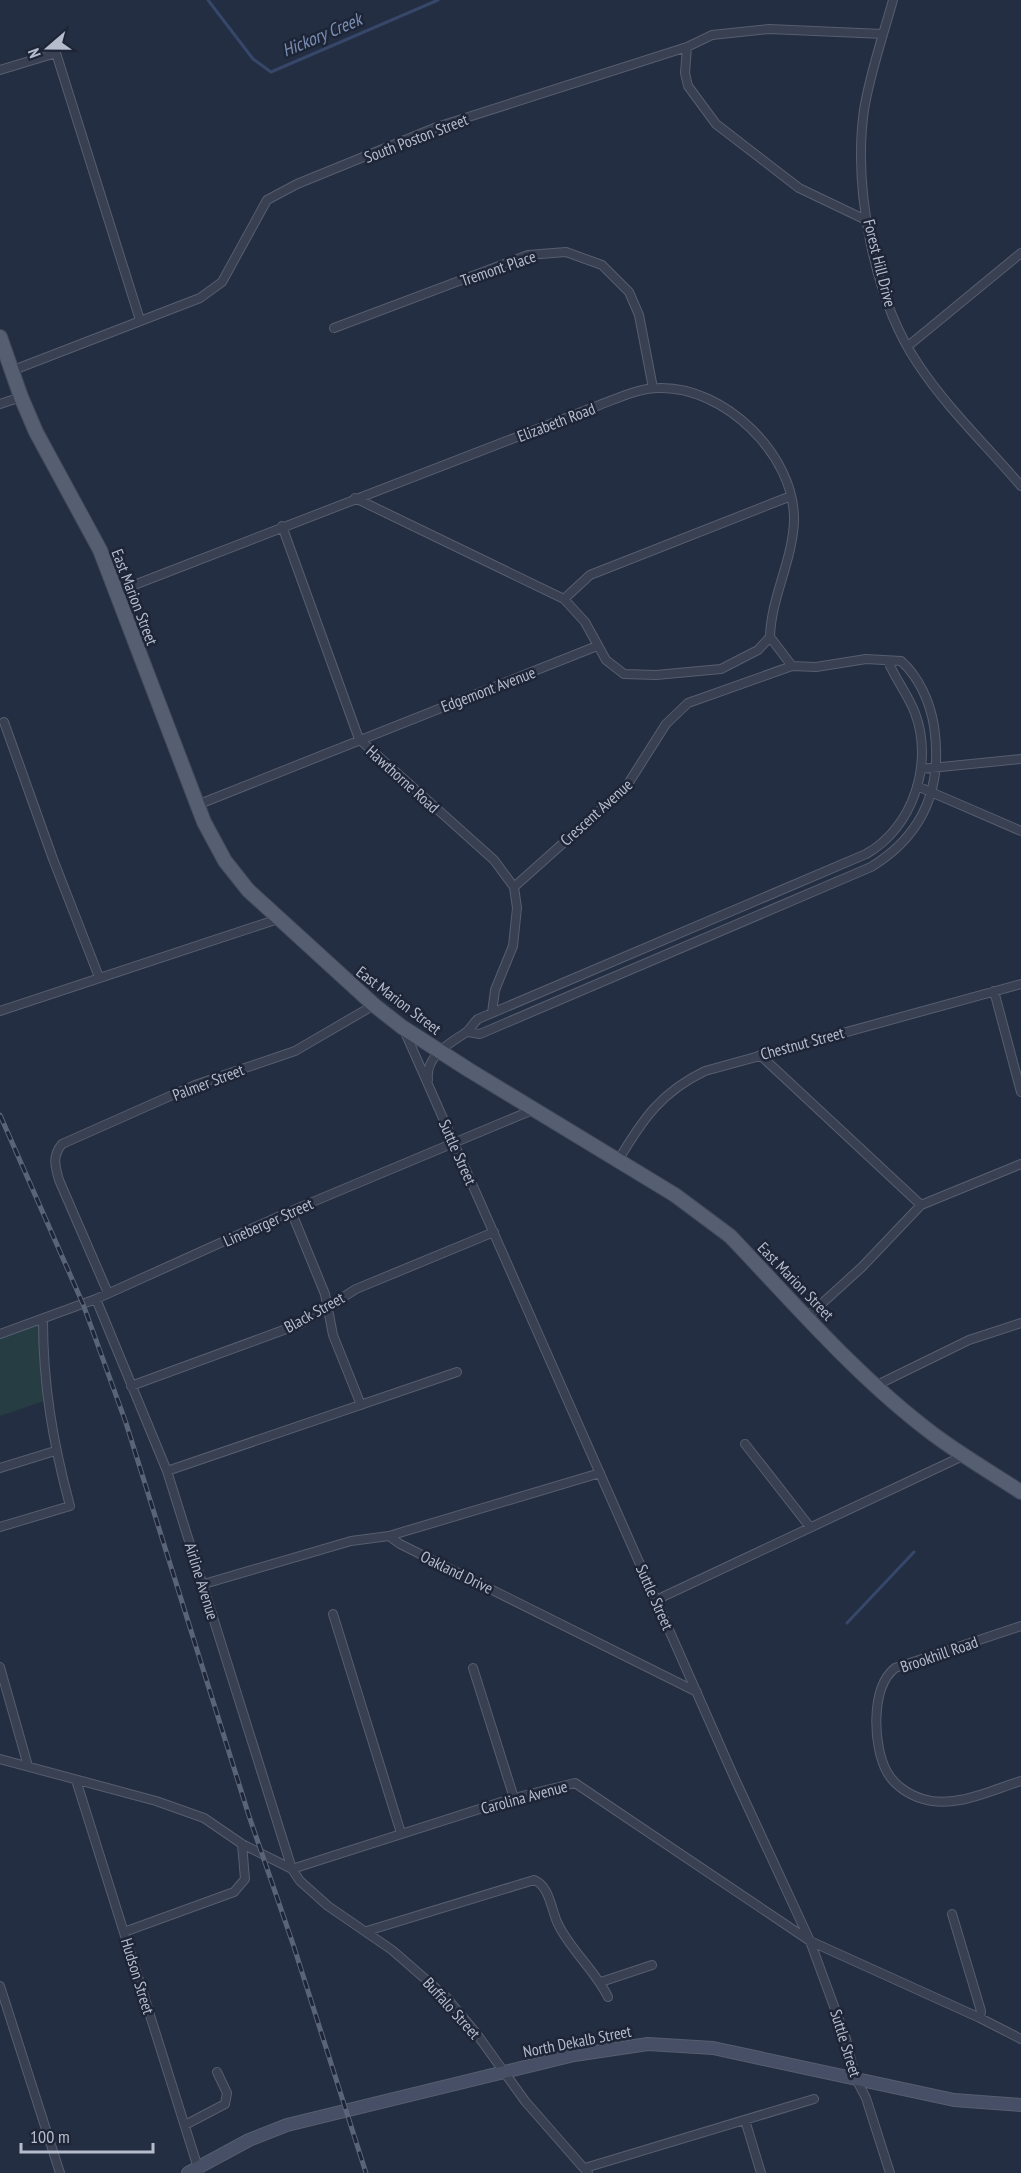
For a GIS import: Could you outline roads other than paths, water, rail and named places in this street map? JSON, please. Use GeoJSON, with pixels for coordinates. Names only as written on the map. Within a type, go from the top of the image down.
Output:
{"type":"FeatureCollection","features":[{"type":"Feature","properties":{"kind":"main road","name":"East Marion Street"},"geometry":{"type":"LineString","coordinates":[[0,336],[21,397],[41,441],[87,521],[197,806],[225,861],[248,890],[374,1005],[402,1027],[619,1159],[722,1229],[877,1385],[933,1434],[1021,1492]]}},
{"type":"Feature","properties":{"kind":"main road","name":"North Dekalb Street"},"geometry":{"type":"LineString","coordinates":[[195,2171],[249,2140],[287,2125],[574,2055],[648,2044],[713,2048],[954,2100],[1021,2104]]}},
{"type":"Feature","properties":{"kind":"street","name":"Forest Hill Drive"},"geometry":{"type":"LineString","coordinates":[[892,0],[864,111],[862,163],[868,221],[882,283],[908,346],[924,373],[1021,486]]}},
{"type":"Feature","properties":{"kind":"street","name":"South Poston Street"},"geometry":{"type":"LineString","coordinates":[[11,371],[200,298],[222,282],[267,200],[297,184],[436,127],[687,47],[712,35],[748,31],[795,30],[883,34]]}},
{"type":"Feature","properties":{"kind":"street"},"geometry":{"type":"LineString","coordinates":[[687,47],[685,67],[688,86],[716,124],[799,188],[868,221]]}},
{"type":"Feature","properties":{"kind":"street"},"geometry":{"type":"LineString","coordinates":[[0,70],[56,53],[140,320]]}},
{"type":"Feature","properties":{"kind":"street","name":"Tremont Place"},"geometry":{"type":"LineString","coordinates":[[334,328],[528,255],[566,252],[602,265],[629,292],[639,315],[653,388]]}},
{"type":"Feature","properties":{"kind":"street"},"geometry":{"type":"LineString","coordinates":[[908,346],[1021,253]]}},
{"type":"Feature","properties":{"kind":"street","name":"Elizabeth Road"},"geometry":{"type":"LineString","coordinates":[[116,592],[597,406],[653,388],[673,389],[705,399],[747,423],[774,456],[791,496],[792,538],[770,637]]}},
{"type":"Feature","properties":{"kind":"street"},"geometry":{"type":"LineString","coordinates":[[0,404],[21,397]]}},
{"type":"Feature","properties":{"kind":"street"},"geometry":{"type":"LineString","coordinates":[[564,599],[590,575],[791,496]]}},
{"type":"Feature","properties":{"kind":"street"},"geometry":{"type":"LineString","coordinates":[[355,498],[564,599],[585,622],[606,660],[624,674],[656,675],[721,669],[758,650],[770,637],[792,666]]}},
{"type":"Feature","properties":{"kind":"street","name":"Hawthorne Road"},"geometry":{"type":"LineString","coordinates":[[282,526],[360,739],[494,860],[514,887]]}},
{"type":"Feature","properties":{"kind":"street","name":"Edgemont Avenue"},"geometry":{"type":"LineString","coordinates":[[197,806],[597,646]]}},
{"type":"Feature","properties":{"kind":"street","name":"Crescent Avenue"},"geometry":{"type":"LineString","coordinates":[[514,887],[626,788],[666,724],[681,708],[700,697],[792,666],[816,667],[866,659],[888,661]]}},
{"type":"Feature","properties":{"kind":"street"},"geometry":{"type":"LineString","coordinates":[[429,1086],[428,1069],[440,1051],[468,1032],[476,1020],[866,854],[881,844],[904,815],[917,786],[921,769],[916,715],[901,682],[888,661],[897,660],[908,667],[924,692],[933,719],[938,767],[932,792],[909,835],[890,856],[871,867],[482,1033],[468,1032]]}},
{"type":"Feature","properties":{"kind":"street"},"geometry":{"type":"LineString","coordinates":[[4,722],[53,859],[99,977]]}},
{"type":"Feature","properties":{"kind":"street"},"geometry":{"type":"LineString","coordinates":[[921,769],[1021,759]]}},
{"type":"Feature","properties":{"kind":"street"},"geometry":{"type":"LineString","coordinates":[[917,786],[1021,831]]}},
{"type":"Feature","properties":{"kind":"street"},"geometry":{"type":"LineString","coordinates":[[807,879],[813,892]]}},
{"type":"Feature","properties":{"kind":"street"},"geometry":{"type":"LineString","coordinates":[[492,1013],[495,990],[513,946],[517,908],[514,887]]}},
{"type":"Feature","properties":{"kind":"street"},"geometry":{"type":"LineString","coordinates":[[0,1011],[279,919]]}},
{"type":"Feature","properties":{"kind":"street"},"geometry":{"type":"LineString","coordinates":[[647,948],[652,961]]}},
{"type":"Feature","properties":{"kind":"street","name":"Chestnut Street"},"geometry":{"type":"LineString","coordinates":[[619,1159],[656,1104],[672,1089],[705,1071],[1021,984]]}},
{"type":"Feature","properties":{"kind":"street"},"geometry":{"type":"LineString","coordinates":[[994,991],[1021,1092]]}},
{"type":"Feature","properties":{"kind":"street","name":"Palmer Street"},"geometry":{"type":"LineString","coordinates":[[108,1293],[55,1167],[57,1150],[66,1141],[210,1079],[295,1051],[374,1005]]}},
{"type":"Feature","properties":{"kind":"street","name":"Suttle Street"},"geometry":{"type":"LineString","coordinates":[[402,1027],[810,1941],[846,2039],[855,2077],[866,2098],[890,2173]]}},
{"type":"Feature","properties":{"kind":"street"},"geometry":{"type":"LineString","coordinates":[[760,1055],[921,1205]]}},
{"type":"Feature","properties":{"kind":"street","name":"Lineberger Street"},"geometry":{"type":"LineString","coordinates":[[0,1334],[96,1299],[291,1211],[536,1108]]}},
{"type":"Feature","properties":{"kind":"street"},"geometry":{"type":"LineString","coordinates":[[807,1317],[884,1245],[921,1205],[1021,1164]]}},
{"type":"Feature","properties":{"kind":"street"},"geometry":{"type":"LineString","coordinates":[[291,1211],[325,1294],[333,1335],[361,1405]]}},
{"type":"Feature","properties":{"kind":"street","name":"Black Street"},"geometry":{"type":"LineString","coordinates":[[131,1386],[300,1324],[356,1289],[494,1232]]}},
{"type":"Feature","properties":{"kind":"street","name":"Airline Avenue"},"geometry":{"type":"LineString","coordinates":[[96,1299],[167,1471],[292,1869]]}},
{"type":"Feature","properties":{"kind":"street"},"geometry":{"type":"LineString","coordinates":[[0,1527],[70,1506],[55,1451],[43,1372],[43,1320]]}},
{"type":"Feature","properties":{"kind":"street"},"geometry":{"type":"LineString","coordinates":[[877,1385],[969,1340],[1021,1323]]}},
{"type":"Feature","properties":{"kind":"street"},"geometry":{"type":"LineString","coordinates":[[167,1471],[457,1372]]}},
{"type":"Feature","properties":{"kind":"street"},"geometry":{"type":"LineString","coordinates":[[745,1444],[810,1527]]}},
{"type":"Feature","properties":{"kind":"street"},"geometry":{"type":"LineString","coordinates":[[0,1468],[55,1451]]}},
{"type":"Feature","properties":{"kind":"street"},"geometry":{"type":"LineString","coordinates":[[657,1600],[965,1455]]}},
{"type":"Feature","properties":{"kind":"street"},"geometry":{"type":"LineString","coordinates":[[204,1584],[351,1541],[389,1536],[600,1473]]}},
{"type":"Feature","properties":{"kind":"street","name":"Oakland Drive"},"geometry":{"type":"LineString","coordinates":[[389,1536],[400,1544],[697,1692]]}},
{"type":"Feature","properties":{"kind":"street"},"geometry":{"type":"LineString","coordinates":[[333,1614],[401,1833]]}},
{"type":"Feature","properties":{"kind":"street","name":"Brookhill Road"},"geometry":{"type":"LineString","coordinates":[[1021,1626],[895,1668],[881,1691],[878,1714],[879,1748],[886,1772],[893,1782],[922,1799],[949,1802],[1021,1780]]}},
{"type":"Feature","properties":{"kind":"street"},"geometry":{"type":"LineString","coordinates":[[0,1667],[28,1766]]}},
{"type":"Feature","properties":{"kind":"street"},"geometry":{"type":"LineString","coordinates":[[473,1668],[514,1798]]}},
{"type":"Feature","properties":{"kind":"street"},"geometry":{"type":"LineString","coordinates":[[0,1760],[156,1801],[204,1818],[242,1844],[292,1869]]}},
{"type":"Feature","properties":{"kind":"street","name":"Hudson Street"},"geometry":{"type":"LineString","coordinates":[[76,1780],[185,2125],[195,2171]]}},
{"type":"Feature","properties":{"kind":"street","name":"Carolina Avenue"},"geometry":{"type":"LineString","coordinates":[[292,1869],[514,1798],[566,1783],[575,1783],[810,1941],[1021,2039]]}},
{"type":"Feature","properties":{"kind":"street"},"geometry":{"type":"LineString","coordinates":[[124,1932],[234,1892],[245,1879],[242,1844]]}},
{"type":"Feature","properties":{"kind":"street","name":"Buffalo Street"},"geometry":{"type":"LineString","coordinates":[[292,1869],[300,1881],[328,1906],[367,1931],[414,1967],[446,1997],[476,2033],[525,2101],[586,2171]]}},
{"type":"Feature","properties":{"kind":"street"},"geometry":{"type":"LineString","coordinates":[[367,1931],[534,1880],[541,1883],[545,1890],[555,1918],[573,1951],[601,1982],[608,1997]]}},
{"type":"Feature","properties":{"kind":"street"},"geometry":{"type":"LineString","coordinates":[[952,1914],[981,2011],[980,2018]]}},
{"type":"Feature","properties":{"kind":"street"},"geometry":{"type":"LineString","coordinates":[[601,1982],[652,1965]]}},
{"type":"Feature","properties":{"kind":"street"},"geometry":{"type":"LineString","coordinates":[[0,1986],[60,2173]]}},
{"type":"Feature","properties":{"kind":"street"},"geometry":{"type":"LineString","coordinates":[[185,2125],[225,2104],[227,2093],[217,2072]]}},
{"type":"Feature","properties":{"kind":"street"},"geometry":{"type":"LineString","coordinates":[[586,2171],[814,2100]]}},
{"type":"Feature","properties":{"kind":"street"},"geometry":{"type":"LineString","coordinates":[[745,2120],[761,2173]]}},
{"type":"Feature","properties":{"kind":"waterway","name":"Hickory Creek"},"geometry":{"type":"LineString","coordinates":[[208,0],[253,59],[271,72],[438,0]]}},
{"type":"Feature","properties":{"kind":"waterway"},"geometry":{"type":"LineString","coordinates":[[847,1623],[914,1552]]}},
{"type":"Feature","properties":{"kind":"railway"},"geometry":{"type":"LineString","coordinates":[[0,1115],[83,1304],[126,1423],[249,1816],[293,1944],[366,2173]]}}]}
